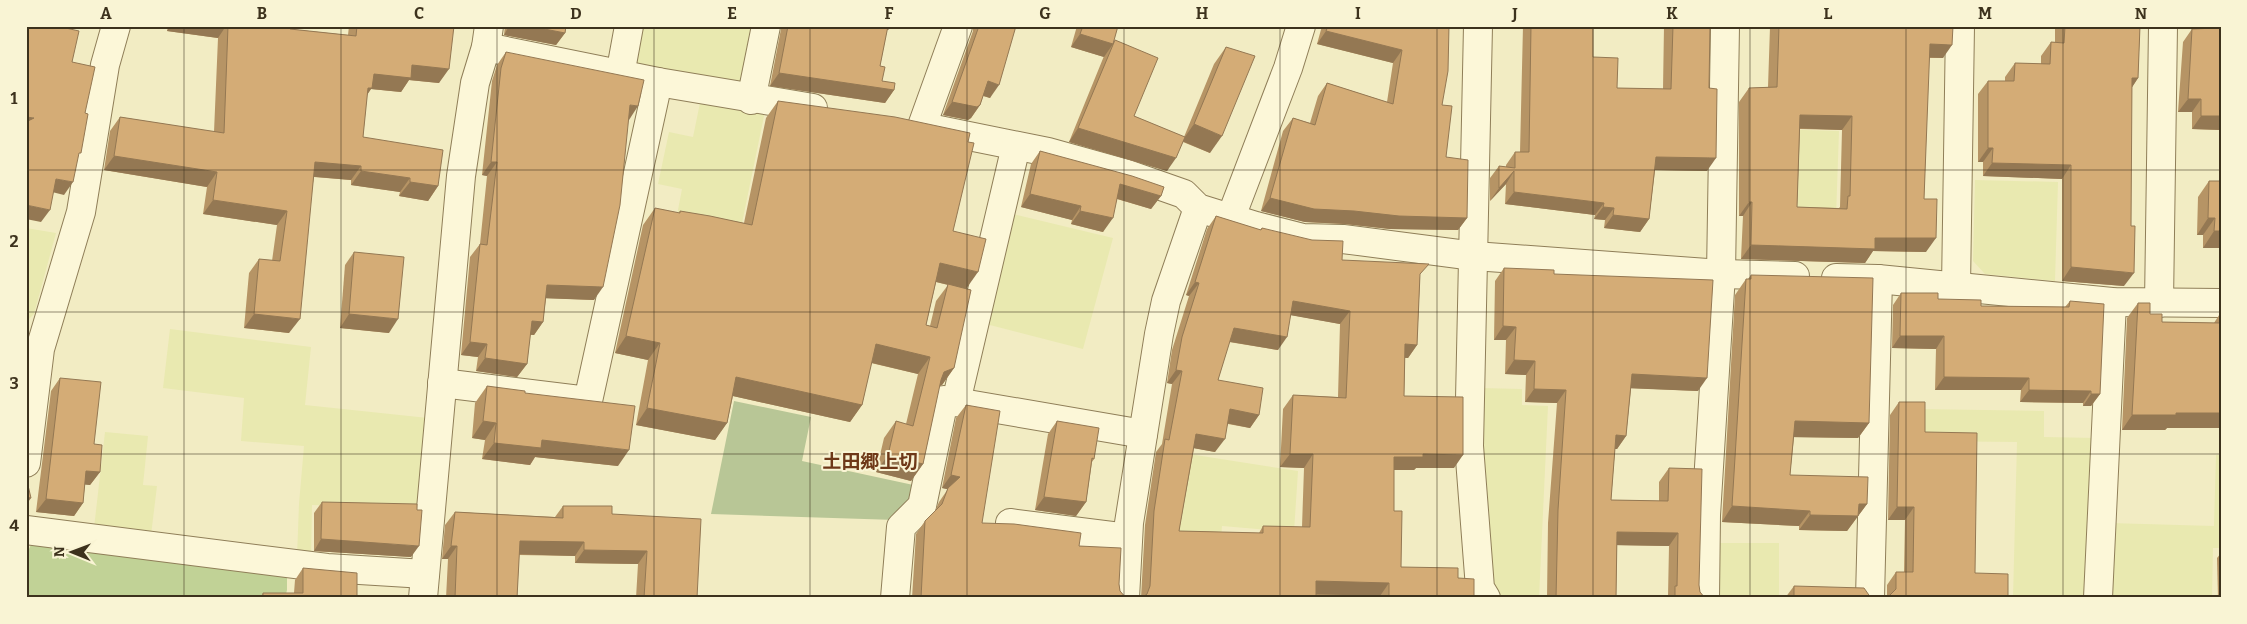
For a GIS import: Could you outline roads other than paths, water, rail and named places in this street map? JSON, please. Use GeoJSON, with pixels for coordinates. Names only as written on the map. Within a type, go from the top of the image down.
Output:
{"type":"FeatureCollection","features":[{"type":"Feature","properties":{"kind":"street"},"geometry":{"type":"LineString","coordinates":[[26,463],[33,349],[81,212],[105,64],[116,26]]}},
{"type":"Feature","properties":{"kind":"street"},"geometry":{"type":"LineString","coordinates":[[620,75],[629,26]]}},
{"type":"Feature","properties":{"kind":"street"},"geometry":{"type":"LineString","coordinates":[[751,100],[766,26]]}},
{"type":"Feature","properties":{"kind":"street"},"geometry":{"type":"LineString","coordinates":[[922,126],[958,26]]}},
{"type":"Feature","properties":{"kind":"street"},"geometry":{"type":"LineString","coordinates":[[1231,217],[1288,68],[1301,26]]}},
{"type":"Feature","properties":{"kind":"street"},"geometry":{"type":"LineString","coordinates":[[1478,26],[1469,446],[1480,588],[1486,598]]}},
{"type":"Feature","properties":{"kind":"street"},"geometry":{"type":"LineString","coordinates":[[1705,598],[1706,515],[1721,274],[1725,26]]}},
{"type":"Feature","properties":{"kind":"street"},"geometry":{"type":"LineString","coordinates":[[1956,287],[1960,26]]}},
{"type":"Feature","properties":{"kind":"street"},"geometry":{"type":"LineString","coordinates":[[2160,303],[2163,26]]}},
{"type":"Feature","properties":{"kind":"street"},"geometry":{"type":"LineString","coordinates":[[26,530],[327,568],[424,586],[461,176],[475,83],[487,37],[620,75],[751,100],[838,112]]}},
{"type":"Feature","properties":{"kind":"street"},"geometry":{"type":"LineString","coordinates":[[442,384],[588,401],[658,82]]}},
{"type":"Feature","properties":{"kind":"street"},"geometry":{"type":"LineString","coordinates":[[895,121],[1048,152],[1127,174],[1184,194],[1198,208],[1303,238],[1343,239],[1474,256],[1721,274],[1878,279],[2112,302],[2221,303]]}},
{"type":"Feature","properties":{"kind":"street"},"geometry":{"type":"LineString","coordinates":[[956,402],[1016,146]]}},
{"type":"Feature","properties":{"kind":"street"},"geometry":{"type":"LineString","coordinates":[[1125,598],[1128,538],[1159,334],[1166,301],[1198,208]]}},
{"type":"Feature","properties":{"kind":"street"},"geometry":{"type":"LineString","coordinates":[[1870,598],[1878,279]]}},
{"type":"Feature","properties":{"kind":"street"},"geometry":{"type":"LineString","coordinates":[[2098,598],[2112,302]]}},
{"type":"Feature","properties":{"kind":"street"},"geometry":{"type":"LineString","coordinates":[[895,598],[901,526],[922,506],[944,400],[1143,434]]}},
{"type":"Feature","properties":{"kind":"street"},"geometry":{"type":"LineString","coordinates":[[1010,523],[1128,538]]}},
{"type":"Feature","properties":{"kind":"district","name":"土田郷上切"},"geometry":{"type":"Point","coordinates":[870,461]}}]}
